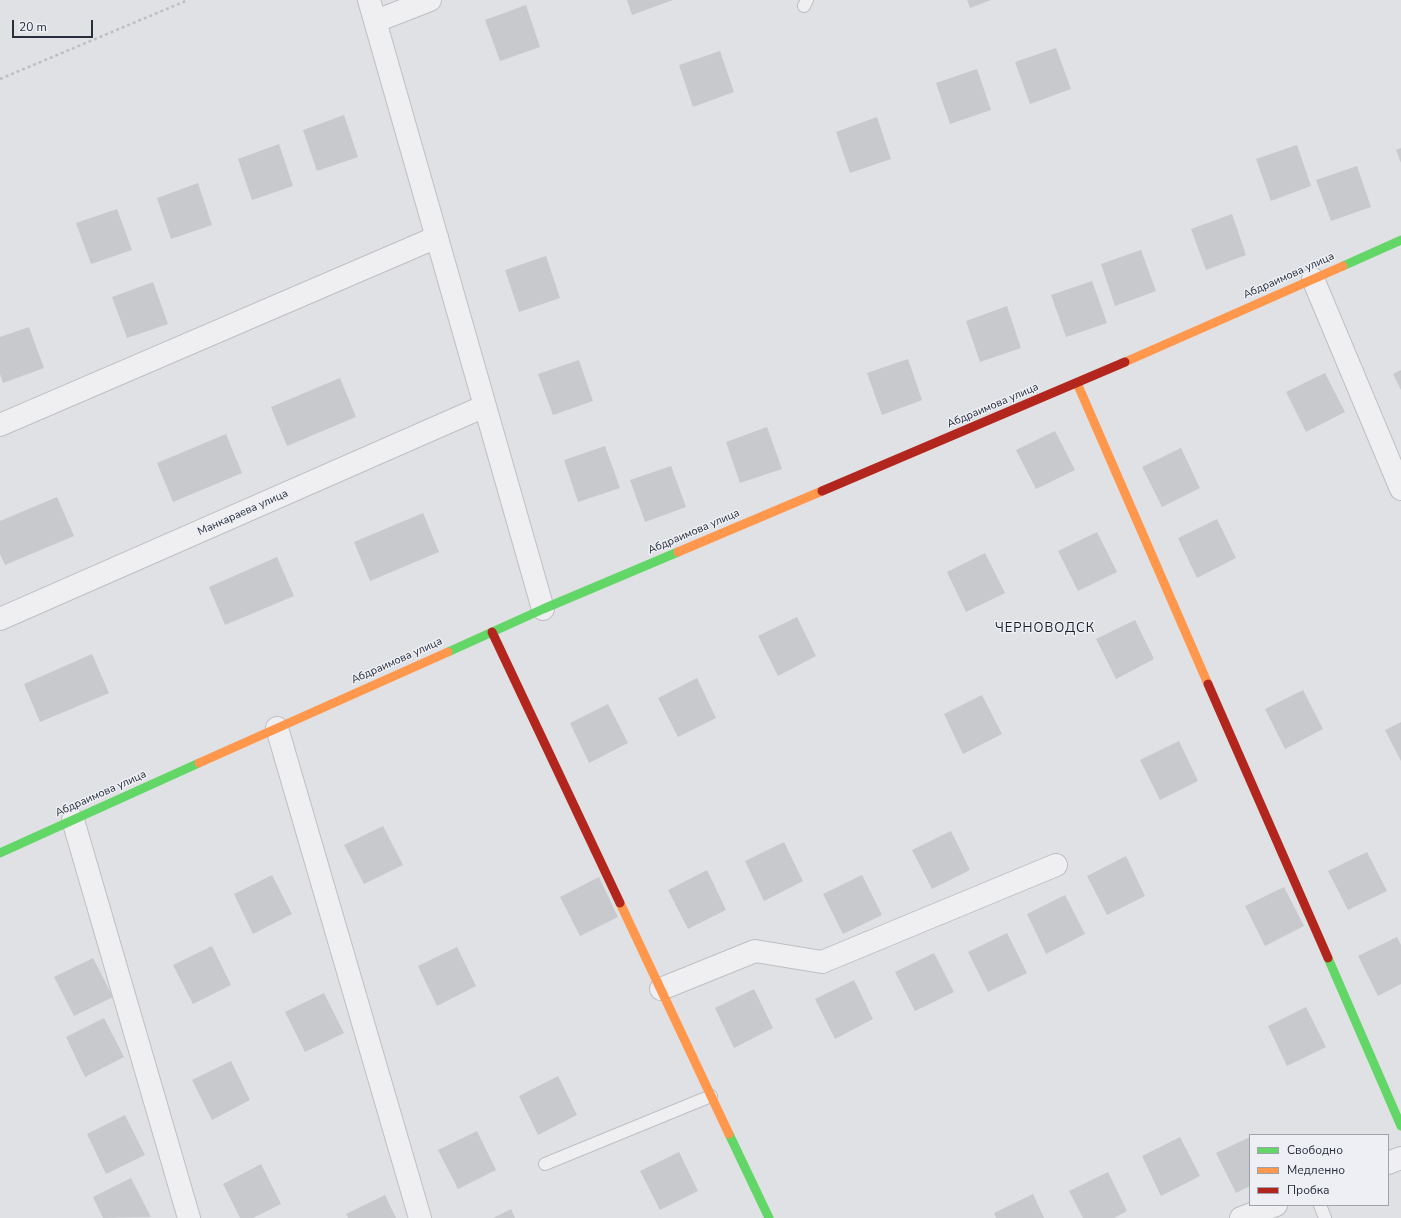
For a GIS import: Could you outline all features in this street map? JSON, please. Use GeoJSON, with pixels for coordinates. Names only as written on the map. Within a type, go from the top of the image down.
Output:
{"type":"FeatureCollection","features":[{"type":"Feature","properties":{"kind":"street"},"geometry":{"type":"LineString","coordinates":[[370,0],[543,609]]}},
{"type":"Feature","properties":{"kind":"street"},"geometry":{"type":"LineString","coordinates":[[376,22],[430,0]]}},
{"type":"Feature","properties":{"kind":"street"},"geometry":{"type":"LineString","coordinates":[[0,425],[437,237]]}},
{"type":"Feature","properties":{"kind":"street","name":"Абдраимова улица"},"geometry":{"type":"LineString","coordinates":[[0,853],[543,609],[1076,383],[1401,240]]}},
{"type":"Feature","properties":{"kind":"street"},"geometry":{"type":"LineString","coordinates":[[1313,279],[1401,489]]}},
{"type":"Feature","properties":{"kind":"street"},"geometry":{"type":"LineString","coordinates":[[1076,383],[1401,1126]]}},
{"type":"Feature","properties":{"kind":"street","name":"Манкараева улица"},"geometry":{"type":"LineString","coordinates":[[0,619],[485,406]]}},
{"type":"Feature","properties":{"kind":"street"},"geometry":{"type":"LineString","coordinates":[[492,632],[769,1218]]}},
{"type":"Feature","properties":{"kind":"street"},"geometry":{"type":"LineString","coordinates":[[277,728],[420,1218]]}},
{"type":"Feature","properties":{"kind":"street"},"geometry":{"type":"LineString","coordinates":[[73,820],[190,1218]]}},
{"type":"Feature","properties":{"kind":"street"},"geometry":{"type":"LineString","coordinates":[[661,989],[755,951],[822,962],[1056,865]]}},
{"type":"Feature","properties":{"kind":"street"},"geometry":{"type":"LineString","coordinates":[[1389,1163],[1401,1158]]}},
{"type":"Feature","properties":{"kind":"street"},"geometry":{"type":"LineString","coordinates":[[1241,1218],[1273,1206]]}},
{"type":"Feature","properties":{"kind":"lane"},"geometry":{"type":"LineString","coordinates":[[545,1164],[712,1096]]}},
{"type":"Feature","properties":{"kind":"lane"},"geometry":{"type":"LineString","coordinates":[[1320,1206],[1325,1218]]}},
{"type":"Feature","properties":{"kind":"path"},"geometry":{"type":"LineString","coordinates":[[0,79],[188,0]]}},
{"type":"Feature","properties":{"kind":"building"},"geometry":{"type":"Polygon","coordinates":[[[627,0],[673,0],[632,15],[627,0]]]}},
{"type":"Feature","properties":{"kind":"building"},"geometry":{"type":"Polygon","coordinates":[[[967,0],[991,0],[970,8],[967,0]]]}},
{"type":"Feature","properties":{"kind":"building"},"geometry":{"type":"Polygon","coordinates":[[[526,5],[540,47],[500,61],[485,20],[526,5]]]}},
{"type":"Feature","properties":{"kind":"building"},"geometry":{"type":"Polygon","coordinates":[[[1056,48],[1071,89],[1030,104],[1015,62],[1056,48]]]}},
{"type":"Feature","properties":{"kind":"building"},"geometry":{"type":"Polygon","coordinates":[[[720,51],[734,92],[693,107],[679,65],[720,51]]]}},
{"type":"Feature","properties":{"kind":"building"},"geometry":{"type":"Polygon","coordinates":[[[977,69],[991,110],[950,124],[936,83],[977,69]]]}},
{"type":"Feature","properties":{"kind":"building"},"geometry":{"type":"Polygon","coordinates":[[[344,115],[358,157],[317,171],[303,130],[344,115]]]}},
{"type":"Feature","properties":{"kind":"building"},"geometry":{"type":"Polygon","coordinates":[[[877,117],[891,159],[850,173],[836,132],[877,117]]]}},
{"type":"Feature","properties":{"kind":"building"},"geometry":{"type":"Polygon","coordinates":[[[279,144],[293,186],[252,200],[238,159],[279,144]]]}},
{"type":"Feature","properties":{"kind":"building"},"geometry":{"type":"Polygon","coordinates":[[[1297,145],[1311,186],[1271,201],[1256,159],[1297,145]]]}},
{"type":"Feature","properties":{"kind":"building"},"geometry":{"type":"Polygon","coordinates":[[[1401,148],[1401,163],[1396,150],[1401,148]]]}},
{"type":"Feature","properties":{"kind":"building"},"geometry":{"type":"Polygon","coordinates":[[[1357,166],[1371,207],[1331,221],[1316,180],[1357,166]]]}},
{"type":"Feature","properties":{"kind":"building"},"geometry":{"type":"Polygon","coordinates":[[[198,183],[212,225],[171,239],[157,198],[198,183]]]}},
{"type":"Feature","properties":{"kind":"building"},"geometry":{"type":"Polygon","coordinates":[[[117,209],[132,250],[91,264],[76,223],[117,209]]]}},
{"type":"Feature","properties":{"kind":"building"},"geometry":{"type":"Polygon","coordinates":[[[1232,214],[1246,255],[1206,270],[1191,229],[1232,214]]]}},
{"type":"Feature","properties":{"kind":"building"},"geometry":{"type":"Polygon","coordinates":[[[1141,250],[1156,291],[1115,306],[1101,264],[1141,250]]]}},
{"type":"Feature","properties":{"kind":"building"},"geometry":{"type":"Polygon","coordinates":[[[546,256],[560,298],[519,312],[505,270],[546,256]]]}},
{"type":"Feature","properties":{"kind":"building"},"geometry":{"type":"Polygon","coordinates":[[[1092,281],[1107,323],[1066,337],[1051,295],[1092,281]]]}},
{"type":"Feature","properties":{"kind":"building"},"geometry":{"type":"Polygon","coordinates":[[[153,282],[168,324],[127,338],[112,297],[153,282]]]}},
{"type":"Feature","properties":{"kind":"building"},"geometry":{"type":"Polygon","coordinates":[[[1007,306],[1021,348],[980,362],[966,321],[1007,306]]]}},
{"type":"Feature","properties":{"kind":"building"},"geometry":{"type":"Polygon","coordinates":[[[29,327],[44,368],[3,383],[0,374],[0,337],[29,327]]]}},
{"type":"Feature","properties":{"kind":"building"},"geometry":{"type":"Polygon","coordinates":[[[908,359],[922,400],[882,415],[867,373],[908,359]]]}},
{"type":"Feature","properties":{"kind":"building"},"geometry":{"type":"Polygon","coordinates":[[[579,360],[593,401],[553,415],[538,374],[579,360]]]}},
{"type":"Feature","properties":{"kind":"building"},"geometry":{"type":"Polygon","coordinates":[[[1401,370],[1401,390],[1393,374],[1401,370]]]}},
{"type":"Feature","properties":{"kind":"building"},"geometry":{"type":"Polygon","coordinates":[[[1325,373],[1345,412],[1306,432],[1286,392],[1325,373]]]}},
{"type":"Feature","properties":{"kind":"building"},"geometry":{"type":"Polygon","coordinates":[[[340,378],[356,417],[287,446],[271,407],[340,378]]]}},
{"type":"Feature","properties":{"kind":"building"},"geometry":{"type":"Polygon","coordinates":[[[767,427],[782,469],[740,483],[726,442],[767,427]]]}},
{"type":"Feature","properties":{"kind":"building"},"geometry":{"type":"Polygon","coordinates":[[[1055,431],[1075,470],[1036,489],[1016,450],[1055,431]]]}},
{"type":"Feature","properties":{"kind":"building"},"geometry":{"type":"Polygon","coordinates":[[[226,434],[242,473],[173,502],[157,463],[226,434]]]}},
{"type":"Feature","properties":{"kind":"building"},"geometry":{"type":"Polygon","coordinates":[[[605,446],[620,488],[578,502],[564,460],[605,446]]]}},
{"type":"Feature","properties":{"kind":"building"},"geometry":{"type":"Polygon","coordinates":[[[1181,448],[1200,488],[1162,507],[1142,467],[1181,448]]]}},
{"type":"Feature","properties":{"kind":"building"},"geometry":{"type":"Polygon","coordinates":[[[671,466],[686,507],[645,522],[630,480],[671,466]]]}},
{"type":"Feature","properties":{"kind":"building"},"geometry":{"type":"Polygon","coordinates":[[[57,497],[74,536],[5,565],[0,554],[0,521],[57,497]]]}},
{"type":"Feature","properties":{"kind":"building"},"geometry":{"type":"Polygon","coordinates":[[[423,513],[439,552],[370,581],[354,542],[423,513]]]}},
{"type":"Feature","properties":{"kind":"building"},"geometry":{"type":"Polygon","coordinates":[[[1217,519],[1236,558],[1197,578],[1178,538],[1217,519]]]}},
{"type":"Feature","properties":{"kind":"building"},"geometry":{"type":"Polygon","coordinates":[[[1097,532],[1117,572],[1078,591],[1058,551],[1097,532]]]}},
{"type":"Feature","properties":{"kind":"building"},"geometry":{"type":"Polygon","coordinates":[[[985,553],[1005,593],[966,612],[947,572],[985,553]]]}},
{"type":"Feature","properties":{"kind":"building"},"geometry":{"type":"Polygon","coordinates":[[[277,557],[294,596],[225,625],[209,587],[277,557]]]}},
{"type":"Feature","properties":{"kind":"building"},"geometry":{"type":"Polygon","coordinates":[[[797,617],[816,656],[778,676],[758,636],[797,617]]]}},
{"type":"Feature","properties":{"kind":"building"},"geometry":{"type":"Polygon","coordinates":[[[1135,620],[1154,659],[1116,679],[1096,639],[1135,620]]]}},
{"type":"Feature","properties":{"kind":"building"},"geometry":{"type":"Polygon","coordinates":[[[92,654],[109,693],[40,722],[24,684],[92,654]]]}},
{"type":"Feature","properties":{"kind":"building"},"geometry":{"type":"Polygon","coordinates":[[[697,678],[716,718],[678,737],[658,698],[697,678]]]}},
{"type":"Feature","properties":{"kind":"building"},"geometry":{"type":"Polygon","coordinates":[[[1303,690],[1323,729],[1285,749],[1265,709],[1303,690]]]}},
{"type":"Feature","properties":{"kind":"building"},"geometry":{"type":"Polygon","coordinates":[[[982,695],[1002,734],[963,754],[944,714],[982,695]]]}},
{"type":"Feature","properties":{"kind":"building"},"geometry":{"type":"Polygon","coordinates":[[[608,704],[628,743],[589,763],[570,723],[608,704]]]}},
{"type":"Feature","properties":{"kind":"building"},"geometry":{"type":"Polygon","coordinates":[[[1401,722],[1401,761],[1385,730],[1401,722]]]}},
{"type":"Feature","properties":{"kind":"building"},"geometry":{"type":"Polygon","coordinates":[[[1179,741],[1198,781],[1160,800],[1140,760],[1179,741]]]}},
{"type":"Feature","properties":{"kind":"building"},"geometry":{"type":"Polygon","coordinates":[[[383,826],[403,865],[364,884],[344,845],[383,826]]]}},
{"type":"Feature","properties":{"kind":"building"},"geometry":{"type":"Polygon","coordinates":[[[951,831],[970,870],[932,889],[912,850],[951,831]]]}},
{"type":"Feature","properties":{"kind":"building"},"geometry":{"type":"Polygon","coordinates":[[[784,842],[803,881],[764,901],[745,861],[784,842]]]}},
{"type":"Feature","properties":{"kind":"building"},"geometry":{"type":"Polygon","coordinates":[[[1367,852],[1387,891],[1348,910],[1328,871],[1367,852]]]}},
{"type":"Feature","properties":{"kind":"building"},"geometry":{"type":"Polygon","coordinates":[[[1126,856],[1145,896],[1107,915],[1087,876],[1126,856]]]}},
{"type":"Feature","properties":{"kind":"building"},"geometry":{"type":"Polygon","coordinates":[[[707,870],[726,910],[688,929],[668,890],[707,870]]]}},
{"type":"Feature","properties":{"kind":"building"},"geometry":{"type":"Polygon","coordinates":[[[272,875],[292,914],[253,934],[234,894],[272,875]]]}},
{"type":"Feature","properties":{"kind":"building"},"geometry":{"type":"Polygon","coordinates":[[[862,875],[882,915],[843,934],[823,894],[862,875]]]}},
{"type":"Feature","properties":{"kind":"building"},"geometry":{"type":"Polygon","coordinates":[[[599,877],[618,917],[580,936],[560,897],[599,877]]]}},
{"type":"Feature","properties":{"kind":"building"},"geometry":{"type":"Polygon","coordinates":[[[1284,887],[1304,926],[1265,946],[1245,906],[1284,887]]]}},
{"type":"Feature","properties":{"kind":"building"},"geometry":{"type":"Polygon","coordinates":[[[1065,895],[1085,934],[1046,954],[1027,914],[1065,895]]]}},
{"type":"Feature","properties":{"kind":"building"},"geometry":{"type":"Polygon","coordinates":[[[1007,933],[1027,973],[988,992],[968,952],[1007,933]]]}},
{"type":"Feature","properties":{"kind":"building"},"geometry":{"type":"Polygon","coordinates":[[[1397,937],[1401,945],[1401,984],[1378,996],[1358,956],[1397,937]]]}},
{"type":"Feature","properties":{"kind":"building"},"geometry":{"type":"Polygon","coordinates":[[[212,946],[231,985],[193,1004],[173,965],[212,946]]]}},
{"type":"Feature","properties":{"kind":"building"},"geometry":{"type":"Polygon","coordinates":[[[457,947],[476,986],[437,1006],[418,966],[457,947]]]}},
{"type":"Feature","properties":{"kind":"building"},"geometry":{"type":"Polygon","coordinates":[[[934,953],[954,992],[915,1011],[895,972],[934,953]]]}},
{"type":"Feature","properties":{"kind":"building"},"geometry":{"type":"Polygon","coordinates":[[[93,958],[113,997],[74,1016],[54,977],[93,958]]]}},
{"type":"Feature","properties":{"kind":"building"},"geometry":{"type":"Polygon","coordinates":[[[854,980],[873,1019],[835,1039],[815,999],[854,980]]]}},
{"type":"Feature","properties":{"kind":"building"},"geometry":{"type":"Polygon","coordinates":[[[754,989],[773,1028],[734,1048],[715,1008],[754,989]]]}},
{"type":"Feature","properties":{"kind":"building"},"geometry":{"type":"Polygon","coordinates":[[[324,993],[344,1033],[305,1052],[285,1012],[324,993]]]}},
{"type":"Feature","properties":{"kind":"building"},"geometry":{"type":"Polygon","coordinates":[[[1306,1007],[1326,1047],[1287,1066],[1268,1026],[1306,1007]]]}},
{"type":"Feature","properties":{"kind":"building"},"geometry":{"type":"Polygon","coordinates":[[[104,1018],[124,1057],[85,1077],[66,1037],[104,1018]]]}},
{"type":"Feature","properties":{"kind":"building"},"geometry":{"type":"Polygon","coordinates":[[[231,1061],[250,1100],[212,1120],[192,1080],[231,1061]]]}},
{"type":"Feature","properties":{"kind":"building"},"geometry":{"type":"Polygon","coordinates":[[[558,1076],[577,1115],[538,1135],[519,1096],[558,1076]]]}},
{"type":"Feature","properties":{"kind":"building"},"geometry":{"type":"Polygon","coordinates":[[[125,1115],[145,1155],[106,1174],[87,1134],[125,1115]]]}},
{"type":"Feature","properties":{"kind":"building"},"geometry":{"type":"Polygon","coordinates":[[[477,1131],[496,1170],[458,1189],[438,1150],[477,1131]]]}},
{"type":"Feature","properties":{"kind":"building"},"geometry":{"type":"Polygon","coordinates":[[[1180,1137],[1200,1176],[1161,1196],[1142,1156],[1180,1137]]]}},
{"type":"Feature","properties":{"kind":"building"},"geometry":{"type":"Polygon","coordinates":[[[1249,1137],[1249,1186],[1236,1193],[1216,1153],[1249,1137]]]}},
{"type":"Feature","properties":{"kind":"building"},"geometry":{"type":"Polygon","coordinates":[[[679,1152],[698,1191],[660,1210],[640,1171],[679,1152]]]}},
{"type":"Feature","properties":{"kind":"building"},"geometry":{"type":"Polygon","coordinates":[[[261,1164],[281,1204],[253,1218],[240,1218],[223,1184],[261,1164]]]}},
{"type":"Feature","properties":{"kind":"building"},"geometry":{"type":"Polygon","coordinates":[[[1108,1172],[1127,1211],[1114,1218],[1083,1218],[1069,1191],[1108,1172]]]}},
{"type":"Feature","properties":{"kind":"building"},"geometry":{"type":"Polygon","coordinates":[[[131,1178],[151,1217],[103,1218],[93,1197],[131,1178]]]}},
{"type":"Feature","properties":{"kind":"building"},"geometry":{"type":"Polygon","coordinates":[[[1033,1194],[1044,1218],[996,1218],[994,1213],[1033,1194]]]}},
{"type":"Feature","properties":{"kind":"building"},"geometry":{"type":"Polygon","coordinates":[[[385,1195],[396,1218],[348,1218],[346,1214],[385,1195]]]}},
{"type":"Feature","properties":{"kind":"building"},"geometry":{"type":"Polygon","coordinates":[[[511,1209],[515,1218],[493,1218],[511,1209]]]}},
{"type":"Feature","properties":{"kind":"traffic: fast"},"geometry":{"type":"LineString","coordinates":[[1343,266],[1401,240]]}},
{"type":"Feature","properties":{"kind":"traffic: fast"},"geometry":{"type":"LineString","coordinates":[[448,652],[543,609],[678,552]]}},
{"type":"Feature","properties":{"kind":"traffic: fast"},"geometry":{"type":"LineString","coordinates":[[0,853],[199,763]]}},
{"type":"Feature","properties":{"kind":"traffic: fast"},"geometry":{"type":"LineString","coordinates":[[1328,958],[1401,1126]]}},
{"type":"Feature","properties":{"kind":"traffic: fast"},"geometry":{"type":"LineString","coordinates":[[729,1134],[769,1218]]}},
{"type":"Feature","properties":{"kind":"traffic: slow"},"geometry":{"type":"LineString","coordinates":[[1125,362],[1343,266]]}},
{"type":"Feature","properties":{"kind":"traffic: slow"},"geometry":{"type":"LineString","coordinates":[[1077,383],[1208,684]]}},
{"type":"Feature","properties":{"kind":"traffic: slow"},"geometry":{"type":"LineString","coordinates":[[678,552],[822,491]]}},
{"type":"Feature","properties":{"kind":"traffic: slow"},"geometry":{"type":"LineString","coordinates":[[199,763],[448,652]]}},
{"type":"Feature","properties":{"kind":"traffic: slow"},"geometry":{"type":"LineString","coordinates":[[620,903],[729,1134]]}},
{"type":"Feature","properties":{"kind":"traffic: jam"},"geometry":{"type":"LineString","coordinates":[[822,491],[1125,362]]}},
{"type":"Feature","properties":{"kind":"traffic: jam"},"geometry":{"type":"LineString","coordinates":[[492,632],[620,903]]}},
{"type":"Feature","properties":{"kind":"traffic: jam"},"geometry":{"type":"LineString","coordinates":[[1208,684],[1328,958]]}},
{"type":"Feature","properties":{"kind":"district","name":"ЧЕРНОВОДСК"},"geometry":{"type":"Point","coordinates":[1045,629]}}]}
